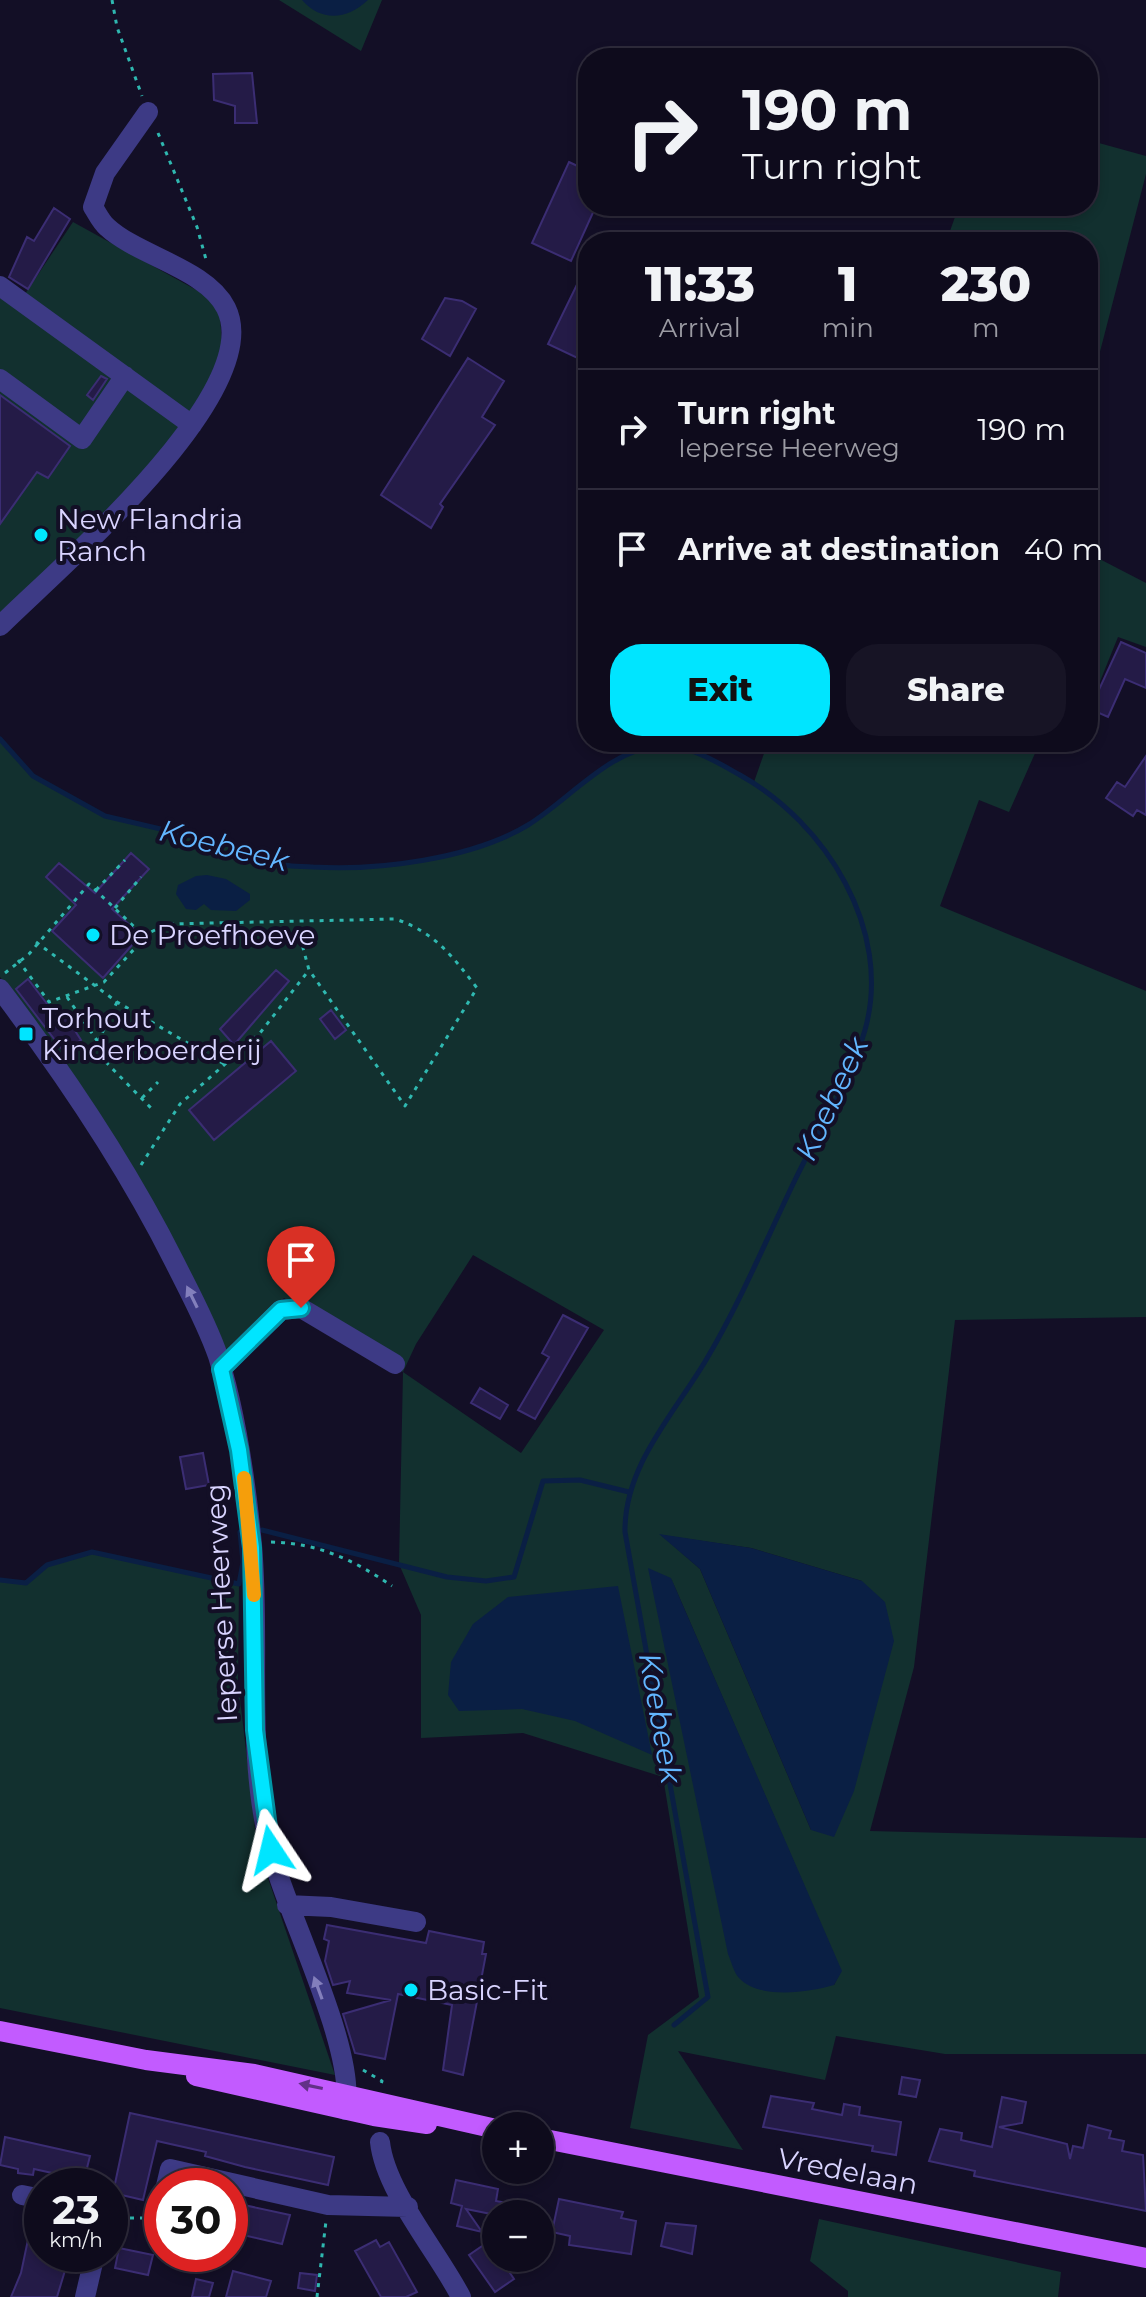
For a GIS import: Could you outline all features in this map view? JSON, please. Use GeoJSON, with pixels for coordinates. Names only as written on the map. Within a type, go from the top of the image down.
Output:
{"type":"FeatureCollection","features":[{"type":"Feature","properties":{"kind":"main road"},"geometry":{"type":"LineString","coordinates":[[0,2031],[146,2060],[254,2074],[347,2102],[482,2127]]}},
{"type":"Feature","properties":{"kind":"main road"},"geometry":{"type":"LineString","coordinates":[[347,2102],[378,2100],[482,2126]]}},
{"type":"Feature","properties":{"kind":"main road","name":"Vredelaan"},"geometry":{"type":"LineString","coordinates":[[554,2141],[1146,2258]]}},
{"type":"Feature","properties":{"kind":"street"},"geometry":{"type":"LineString","coordinates":[[0,626],[160,468],[217,387],[230,354],[232,332],[226,308],[209,287],[106,226],[93,207],[105,173],[148,112]]}},
{"type":"Feature","properties":{"kind":"street"},"geometry":{"type":"LineString","coordinates":[[0,286],[192,425]]}},
{"type":"Feature","properties":{"kind":"street"},"geometry":{"type":"LineString","coordinates":[[0,379],[82,439],[125,376]]}},
{"type":"Feature","properties":{"kind":"street","name":"Ieperse Heerweg"},"geometry":{"type":"LineString","coordinates":[[0,989],[78,1096],[129,1176],[191,1294],[221,1369],[239,1450],[252,1542],[259,1782],[271,1850],[287,1905],[345,2061],[347,2102]]}},
{"type":"Feature","properties":{"kind":"street"},"geometry":{"type":"LineString","coordinates":[[221,1369],[281,1310],[301,1308],[395,1364]]}},
{"type":"Feature","properties":{"kind":"street"},"geometry":{"type":"LineString","coordinates":[[287,1905],[331,1907],[416,1922]]}},
{"type":"Feature","properties":{"kind":"street"},"geometry":{"type":"LineString","coordinates":[[380,2142],[381,2157],[461,2297]]}},
{"type":"Feature","properties":{"kind":"street"},"geometry":{"type":"LineString","coordinates":[[248,2187],[328,2205],[408,2207]]}},
{"type":"Feature","properties":{"kind":"street"},"geometry":{"type":"LineString","coordinates":[[85,2297],[91,2272]]}},
{"type":"Feature","properties":{"kind":"path"},"geometry":{"type":"LineString","coordinates":[[112,0],[117,27],[148,112],[207,255],[209,287]]}},
{"type":"Feature","properties":{"kind":"path"},"geometry":{"type":"LineString","coordinates":[[96,890],[125,860]]}},
{"type":"Feature","properties":{"kind":"path"},"geometry":{"type":"LineString","coordinates":[[115,908],[141,877]]}},
{"type":"Feature","properties":{"kind":"path"},"geometry":{"type":"LineString","coordinates":[[0,978],[29,954],[36,942],[89,884],[145,937]]}},
{"type":"Feature","properties":{"kind":"path"},"geometry":{"type":"LineString","coordinates":[[49,1002],[98,986],[145,937],[167,924],[395,919],[413,925],[447,948],[477,988],[405,1106],[309,970],[296,922]]}},
{"type":"Feature","properties":{"kind":"path"},"geometry":{"type":"LineString","coordinates":[[36,942],[117,1002],[224,1064]]}},
{"type":"Feature","properties":{"kind":"path"},"geometry":{"type":"LineString","coordinates":[[18,960],[53,1008]]}},
{"type":"Feature","properties":{"kind":"path"},"geometry":{"type":"LineString","coordinates":[[129,1176],[145,1162],[180,1104],[260,1033],[309,970]]}},
{"type":"Feature","properties":{"kind":"path"},"geometry":{"type":"LineString","coordinates":[[67,997],[98,1042]]}},
{"type":"Feature","properties":{"kind":"path"},"geometry":{"type":"LineString","coordinates":[[117,1002],[94,1050],[154,1111]]}},
{"type":"Feature","properties":{"kind":"path"},"geometry":{"type":"LineString","coordinates":[[142,1098],[158,1082]]}},
{"type":"Feature","properties":{"kind":"path"},"geometry":{"type":"LineString","coordinates":[[252,1542],[320,1548],[351,1560],[392,1586]]}},
{"type":"Feature","properties":{"kind":"path"},"geometry":{"type":"LineString","coordinates":[[345,2061],[382,2081],[378,2100]]}},
{"type":"Feature","properties":{"kind":"path"},"geometry":{"type":"LineString","coordinates":[[317,2297],[328,2205]]}},
{"type":"Feature","properties":{"kind":"green space"},"geometry":{"type":"Polygon","coordinates":[[[279,0],[382,0],[361,51],[279,0]]]}},
{"type":"Feature","properties":{"kind":"green space"},"geometry":{"type":"Polygon","coordinates":[[[1098,143],[1146,156],[1146,174],[1098,359],[1098,232],[950,232],[955,216],[1098,216],[1098,143]]]}},
{"type":"Feature","properties":{"kind":"green space"},"geometry":{"type":"Polygon","coordinates":[[[73,222],[200,292],[219,306],[223,354],[190,415],[163,451],[0,620],[0,277],[25,294],[73,222]]]}},
{"type":"Feature","properties":{"kind":"green space"},"geometry":{"type":"Polygon","coordinates":[[[1098,558],[1146,583],[1146,647],[1118,637],[1098,686],[1098,558]]]}},
{"type":"Feature","properties":{"kind":"green space"},"geometry":{"type":"Polygon","coordinates":[[[0,739],[33,776],[105,816],[268,854],[292,864],[323,869],[395,865],[498,839],[539,818],[603,767],[631,752],[692,752],[754,782],[764,752],[1036,752],[1009,812],[979,800],[940,906],[1146,991],[1146,1317],[955,1320],[914,1667],[870,1831],[1146,1838],[1146,2054],[945,2054],[836,2036],[825,2080],[678,2051],[743,2150],[630,2128],[648,2035],[699,1997],[663,1777],[523,1733],[421,1738],[421,1615],[399,1564],[403,1372],[284,1298],[233,1350],[225,1352],[35,1022],[0,977],[0,739]],[[473,1255],[416,1344],[403,1372],[521,1453],[604,1330],[473,1255]],[[661,1535],[700,1569],[811,1830],[862,1581],[751,1548],[661,1535]],[[671,1578],[834,1985],[841,1971],[671,1578]]]}},
{"type":"Feature","properties":{"kind":"green space"},"geometry":{"type":"Polygon","coordinates":[[[92,1552],[239,1584],[238,1681],[257,1846],[335,2075],[0,2008],[0,1580],[26,1583],[47,1565],[92,1552]]]}},
{"type":"Feature","properties":{"kind":"green space"},"geometry":{"type":"Polygon","coordinates":[[[819,2219],[1061,2272],[1058,2297],[848,2297],[848,2291],[810,2261],[819,2219]]]}},
{"type":"Feature","properties":{"kind":"water"},"geometry":{"type":"Polygon","coordinates":[[[302,0],[368,0],[352,12],[334,16],[317,12],[302,0]]]}},
{"type":"Feature","properties":{"kind":"water"},"geometry":{"type":"Polygon","coordinates":[[[196,876],[226,879],[250,894],[250,900],[236,911],[211,910],[204,904],[196,910],[186,909],[176,894],[178,885],[196,876]]]}},
{"type":"Feature","properties":{"kind":"water"},"geometry":{"type":"Polygon","coordinates":[[[659,1534],[751,1548],[862,1581],[885,1602],[894,1641],[854,1791],[834,1837],[811,1830],[700,1569],[659,1534]]]}},
{"type":"Feature","properties":{"kind":"water"},"geometry":{"type":"Polygon","coordinates":[[[648,1568],[671,1578],[842,1971],[834,1985],[799,1992],[772,1992],[748,1985],[734,1970],[728,1954],[648,1568]]]}},
{"type":"Feature","properties":{"kind":"water"},"geometry":{"type":"Polygon","coordinates":[[[618,1586],[652,1755],[575,1721],[522,1709],[459,1711],[448,1695],[451,1662],[473,1624],[508,1597],[618,1586]]]}},
{"type":"Feature","properties":{"kind":"building"},"geometry":{"type":"Polygon","coordinates":[[[252,73],[257,123],[235,123],[235,106],[214,100],[213,74],[252,73]]]}},
{"type":"Feature","properties":{"kind":"building"},"geometry":{"type":"Polygon","coordinates":[[[569,162],[578,166],[578,216],[591,216],[584,232],[578,232],[578,246],[571,261],[532,243],[569,162]]]}},
{"type":"Feature","properties":{"kind":"building"},"geometry":{"type":"Polygon","coordinates":[[[54,208],[70,219],[28,289],[9,277],[27,237],[34,241],[54,208]]]}},
{"type":"Feature","properties":{"kind":"building"},"geometry":{"type":"Polygon","coordinates":[[[578,282],[578,358],[548,344],[578,282]]]}},
{"type":"Feature","properties":{"kind":"building"},"geometry":{"type":"Polygon","coordinates":[[[445,298],[462,301],[476,309],[450,356],[422,339],[445,298]]]}},
{"type":"Feature","properties":{"kind":"building"},"geometry":{"type":"Polygon","coordinates":[[[468,358],[504,381],[482,417],[495,425],[440,504],[443,507],[431,528],[381,495],[468,358]]]}},
{"type":"Feature","properties":{"kind":"building"},"geometry":{"type":"Polygon","coordinates":[[[101,376],[107,379],[93,400],[87,395],[101,376]]]}},
{"type":"Feature","properties":{"kind":"building","name":"New Flandria Ranch"},"geometry":{"type":"Polygon","coordinates":[[[0,395],[70,446],[48,478],[37,472],[0,524],[0,395]]]}},
{"type":"Feature","properties":{"kind":"building"},"geometry":{"type":"Polygon","coordinates":[[[1121,642],[1146,653],[1146,688],[1125,679],[1108,717],[1098,713],[1098,692],[1121,642]]]}},
{"type":"Feature","properties":{"kind":"building"},"geometry":{"type":"Polygon","coordinates":[[[1146,756],[1146,815],[1137,810],[1133,816],[1106,798],[1117,782],[1125,787],[1146,756]]]}},
{"type":"Feature","properties":{"kind":"building"},"geometry":{"type":"Polygon","coordinates":[[[131,853],[149,869],[112,909],[141,935],[103,978],[52,931],[76,905],[46,877],[59,863],[95,893],[131,853]]]}},
{"type":"Feature","properties":{"kind":"building"},"geometry":{"type":"Polygon","coordinates":[[[276,970],[289,981],[234,1045],[220,1029],[276,970]]]}},
{"type":"Feature","properties":{"kind":"building"},"geometry":{"type":"Polygon","coordinates":[[[28,979],[54,1013],[61,1009],[81,1040],[64,1052],[16,989],[28,979]]]}},
{"type":"Feature","properties":{"kind":"building"},"geometry":{"type":"Polygon","coordinates":[[[331,1010],[346,1030],[335,1039],[320,1019],[331,1010]]]}},
{"type":"Feature","properties":{"kind":"building"},"geometry":{"type":"Polygon","coordinates":[[[271,1041],[296,1071],[214,1140],[189,1110],[271,1041]]]}},
{"type":"Feature","properties":{"kind":"building"},"geometry":{"type":"Polygon","coordinates":[[[563,1315],[588,1328],[535,1419],[518,1410],[549,1357],[542,1353],[563,1315]]]}},
{"type":"Feature","properties":{"kind":"building"},"geometry":{"type":"Polygon","coordinates":[[[480,1388],[508,1405],[500,1419],[471,1403],[480,1388]]]}},
{"type":"Feature","properties":{"kind":"building"},"geometry":{"type":"Polygon","coordinates":[[[203,1453],[209,1485],[186,1489],[180,1457],[203,1453]]]}},
{"type":"Feature","properties":{"kind":"building"},"geometry":{"type":"Polygon","coordinates":[[[327,1925],[426,1943],[429,1931],[484,1942],[482,1954],[486,1954],[463,2075],[443,2070],[452,2005],[398,1994],[385,2059],[355,2053],[343,2014],[391,2000],[347,1993],[350,1981],[333,1985],[325,1961],[329,1941],[324,1939],[327,1925]]]}},
{"type":"Feature","properties":{"kind":"building"},"geometry":{"type":"Polygon","coordinates":[[[902,2077],[920,2080],[916,2097],[899,2094],[902,2077]]]}},
{"type":"Feature","properties":{"kind":"building"},"geometry":{"type":"Polygon","coordinates":[[[771,2096],[814,2103],[812,2109],[842,2115],[844,2104],[860,2107],[859,2115],[901,2122],[896,2155],[872,2151],[873,2146],[763,2127],[771,2096]]]}},
{"type":"Feature","properties":{"kind":"building"},"geometry":{"type":"Polygon","coordinates":[[[1002,2097],[1026,2102],[1022,2123],[999,2127],[1067,2144],[1070,2159],[1073,2146],[1083,2148],[1088,2125],[1111,2131],[1109,2138],[1124,2141],[1122,2151],[1143,2155],[1146,2211],[974,2176],[975,2171],[929,2161],[940,2129],[962,2133],[961,2140],[992,2147],[1002,2097]]]}},
{"type":"Feature","properties":{"kind":"building"},"geometry":{"type":"Polygon","coordinates":[[[130,2113],[334,2157],[328,2185],[245,2167],[205,2156],[206,2152],[157,2141],[151,2168],[144,2168],[143,2200],[128,2196],[128,2168],[118,2168],[130,2113]]]}},
{"type":"Feature","properties":{"kind":"building"},"geometry":{"type":"Polygon","coordinates":[[[5,2137],[90,2156],[87,2168],[24,2168],[24,2174],[18,2173],[18,2169],[0,2165],[5,2137]]]}},
{"type":"Feature","properties":{"kind":"building"},"geometry":{"type":"Polygon","coordinates":[[[456,2180],[498,2189],[496,2200],[482,2200],[482,2212],[466,2209],[482,2232],[457,2226],[462,2206],[451,2203],[456,2180]]]}},
{"type":"Feature","properties":{"kind":"building"},"geometry":{"type":"Polygon","coordinates":[[[559,2199],[623,2212],[621,2218],[636,2221],[631,2254],[569,2245],[570,2236],[554,2232],[559,2199]]]}},
{"type":"Feature","properties":{"kind":"building"},"geometry":{"type":"Polygon","coordinates":[[[248,2206],[290,2215],[282,2244],[248,2236],[248,2206]]]}},
{"type":"Feature","properties":{"kind":"building"},"geometry":{"type":"Polygon","coordinates":[[[666,2223],[696,2226],[692,2254],[661,2246],[666,2223]]]}},
{"type":"Feature","properties":{"kind":"building"},"geometry":{"type":"Polygon","coordinates":[[[376,2240],[380,2247],[389,2242],[417,2292],[406,2297],[381,2297],[355,2251],[376,2240]]]}},
{"type":"Feature","properties":{"kind":"building"},"geometry":{"type":"Polygon","coordinates":[[[482,2246],[482,2272],[509,2272],[514,2279],[495,2292],[469,2255],[482,2246]]]}},
{"type":"Feature","properties":{"kind":"building"},"geometry":{"type":"Polygon","coordinates":[[[128,2250],[144,2253],[144,2272],[149,2272],[148,2275],[128,2271],[128,2250]]]}},
{"type":"Feature","properties":{"kind":"building"},"geometry":{"type":"Polygon","coordinates":[[[24,2259],[24,2272],[65,2272],[57,2297],[11,2297],[24,2259]]]}},
{"type":"Feature","properties":{"kind":"building"},"geometry":{"type":"Polygon","coordinates":[[[233,2272],[271,2281],[266,2297],[226,2297],[233,2272]]]}},
{"type":"Feature","properties":{"kind":"building"},"geometry":{"type":"Polygon","coordinates":[[[300,2273],[317,2275],[315,2291],[298,2288],[300,2273]]]}},
{"type":"Feature","properties":{"kind":"building"},"geometry":{"type":"Polygon","coordinates":[[[196,2279],[213,2283],[209,2297],[192,2297],[196,2279]]]}},
{"type":"Feature","properties":{"kind":"waterway","name":"Koebeek"},"geometry":{"type":"LineString","coordinates":[[0,739],[33,776],[105,816],[268,854],[285,865],[338,868],[424,860],[505,837],[543,815],[605,767],[634,752]]}},
{"type":"Feature","properties":{"kind":"waterway","name":"Koebeek"},"geometry":{"type":"LineString","coordinates":[[674,2025],[708,1997],[625,1532],[627,1508],[642,1463],[730,1316],[842,1088],[865,1030],[871,992],[869,955],[860,918],[845,883],[825,850],[800,821],[771,796],[721,764],[694,752]]}},
{"type":"Feature","properties":{"kind":"waterway"},"geometry":{"type":"LineString","coordinates":[[262,1530],[447,1577],[486,1581],[514,1577],[543,1481],[580,1480],[629,1492]]}},
{"type":"Feature","properties":{"kind":"waterway"},"geometry":{"type":"LineString","coordinates":[[0,1580],[26,1583],[47,1565],[92,1552],[239,1584],[243,1562],[240,1532]]}},
{"type":"Feature","properties":{"kind":"slow traffic"},"geometry":{"type":"LineString","coordinates":[[244,1478],[254,1595]]}},
{"type":"Feature","properties":{"kind":"place","name":"New Flandria Ranch"},"geometry":{"type":"Point","coordinates":[41,535]}},
{"type":"Feature","properties":{"kind":"place","name":"De Proefhoeve"},"geometry":{"type":"Point","coordinates":[93,935]}},
{"type":"Feature","properties":{"kind":"place","name":"Torhout Kinderboerderij"},"geometry":{"type":"Point","coordinates":[26,1034]}},
{"type":"Feature","properties":{"kind":"place","name":"Basic-Fit"},"geometry":{"type":"Point","coordinates":[411,1990]}},
{"type":"Feature","properties":{"kind":"route"},"geometry":{"type":"LineString","coordinates":[[271,1850],[259,1782],[255,1730],[254,1594],[247,1499],[221,1369],[281,1310],[301,1308]]}}]}
